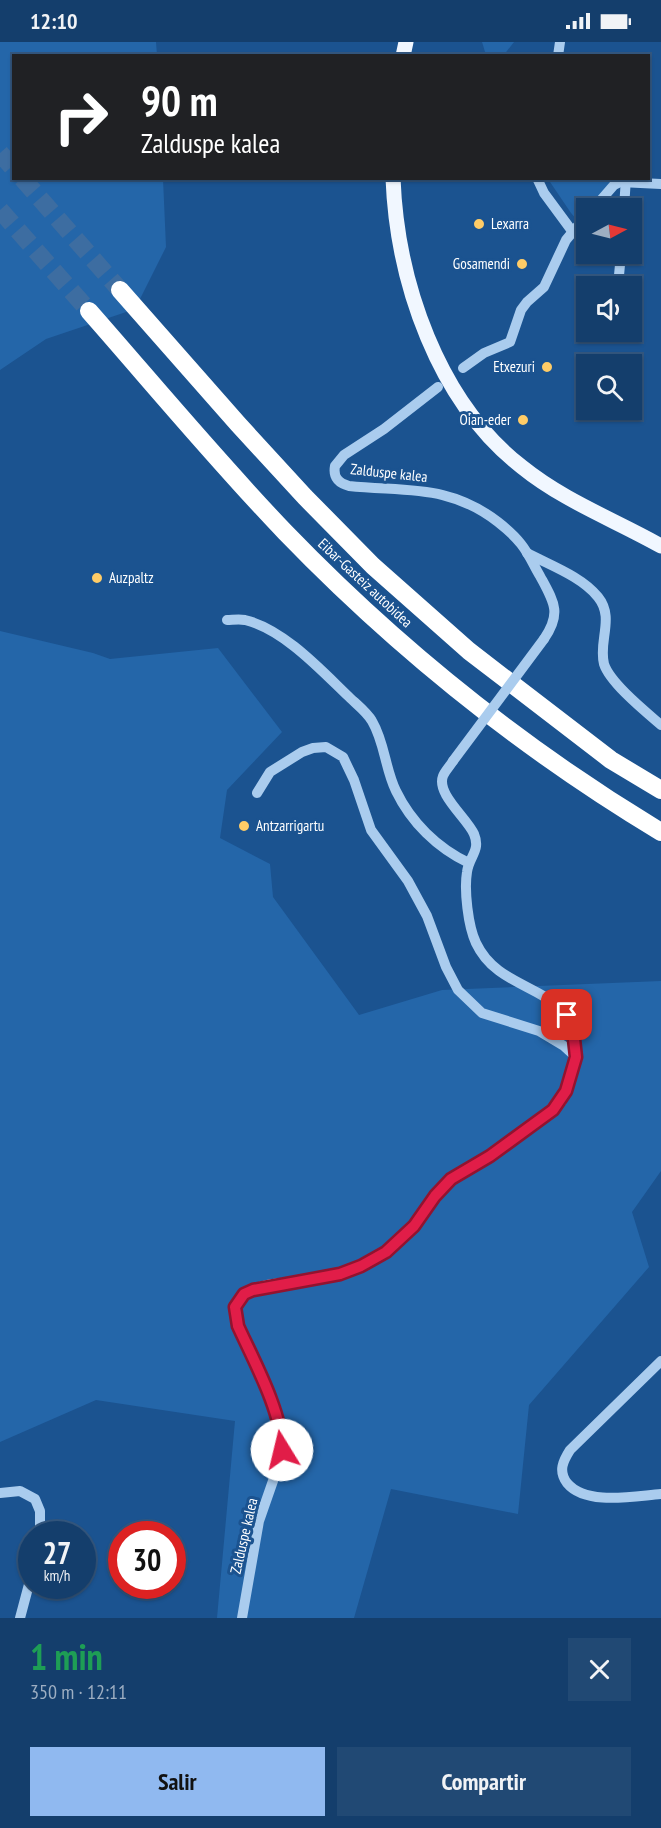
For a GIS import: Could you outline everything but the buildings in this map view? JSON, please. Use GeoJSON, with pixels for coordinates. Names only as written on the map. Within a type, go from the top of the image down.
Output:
{"type":"FeatureCollection","features":[{"type":"Feature","properties":{"kind":"highway","name":"Eibar-Gasteiz autobidea"},"geometry":{"type":"LineString","coordinates":[[120,290],[245,433],[372,566],[469,651],[611,760],[661,790]]}},
{"type":"Feature","properties":{"kind":"highway","name":"Eibar-Gasteiz autobidea"},"geometry":{"type":"LineString","coordinates":[[89,311],[202,441],[286,532],[354,598],[477,706],[548,759],[611,802],[661,832]]}},
{"type":"Feature","properties":{"kind":"main road"},"geometry":{"type":"LineString","coordinates":[[393,180],[398,228],[409,280],[426,332],[443,371],[466,410],[501,450],[538,479],[598,514],[661,546]]}},
{"type":"Feature","properties":{"kind":"street"},"geometry":{"type":"LineString","coordinates":[[538,180],[544,193],[572,231]]}},
{"type":"Feature","properties":{"kind":"street"},"geometry":{"type":"LineString","coordinates":[[625,198],[626,180]]}},
{"type":"Feature","properties":{"kind":"street"},"geometry":{"type":"LineString","coordinates":[[603,198],[614,185],[626,180],[661,184]]}},
{"type":"Feature","properties":{"kind":"street"},"geometry":{"type":"LineString","coordinates":[[463,368],[484,353],[510,342],[521,310],[544,287],[576,227]]}},
{"type":"Feature","properties":{"kind":"street","name":"Zalduspe kalea"},"geometry":{"type":"LineString","coordinates":[[242,1618],[259,1521],[281,1458],[282,1441],[273,1407],[238,1326],[235,1307],[238,1301],[244,1294],[267,1286],[340,1274],[361,1266],[386,1252],[414,1226],[435,1196],[451,1179],[490,1156],[553,1110],[566,1091],[576,1057],[572,1028],[563,1009],[496,969],[476,943],[471,928],[466,874],[469,863],[477,850],[475,836],[442,790],[442,777],[554,625],[555,608],[526,553],[510,531],[470,503],[415,490],[349,486],[336,479],[335,466],[342,457],[384,429],[438,387]]}},
{"type":"Feature","properties":{"kind":"street"},"geometry":{"type":"LineString","coordinates":[[526,553],[580,581],[598,597],[606,612],[602,648],[604,666],[616,682],[661,725]]}},
{"type":"Feature","properties":{"kind":"street"},"geometry":{"type":"LineString","coordinates":[[226,620],[243,620],[261,626],[279,637],[308,658],[372,720],[395,790],[418,826],[454,856],[469,863]]}},
{"type":"Feature","properties":{"kind":"street"},"geometry":{"type":"LineString","coordinates":[[257,793],[270,771],[302,752],[326,747],[343,758],[354,780],[371,830],[408,881],[427,916],[446,967],[458,990],[482,1013],[539,1031],[564,1046],[576,1057]]}},
{"type":"Feature","properties":{"kind":"street"},"geometry":{"type":"LineString","coordinates":[[661,1361],[570,1450],[562,1463],[562,1477],[571,1487],[586,1496],[610,1498],[661,1494]]}},
{"type":"Feature","properties":{"kind":"street"},"geometry":{"type":"LineString","coordinates":[[0,1493],[20,1491],[35,1499],[40,1511],[40,1521]]}},
{"type":"Feature","properties":{"kind":"street"},"geometry":{"type":"LineString","coordinates":[[20,1618],[25,1599]]}},
{"type":"Feature","properties":{"kind":"shaded area"},"geometry":{"type":"Polygon","coordinates":[[[0,42],[156,42],[157,54],[12,54],[12,180],[163,180],[166,247],[135,309],[46,339],[0,370],[0,42]]]}},
{"type":"Feature","properties":{"kind":"shaded area"},"geometry":{"type":"Polygon","coordinates":[[[482,42],[514,42],[505,54],[486,54],[482,42]]]}},
{"type":"Feature","properties":{"kind":"shaded area"},"geometry":{"type":"Polygon","coordinates":[[[549,180],[613,180],[599,198],[576,198],[576,219],[549,180]]]}},
{"type":"Feature","properties":{"kind":"shaded area"},"geometry":{"type":"Polygon","coordinates":[[[0,631],[110,659],[218,648],[282,732],[227,790],[220,838],[270,864],[273,897],[359,1015],[442,990],[661,981],[661,1171],[632,1212],[649,1267],[529,1405],[518,1514],[391,1489],[354,1618],[217,1618],[235,1421],[96,1400],[0,1442],[0,631]]]}},
{"type":"Feature","properties":{"kind":"tunnel"},"geometry":{"type":"LineString","coordinates":[[0,153],[12,167]]}},
{"type":"Feature","properties":{"kind":"tunnel"},"geometry":{"type":"LineString","coordinates":[[24,180],[120,290]]}},
{"type":"Feature","properties":{"kind":"tunnel"},"geometry":{"type":"LineString","coordinates":[[0,210],[89,311]]}},
{"type":"Feature","properties":{"kind":"place","name":"Lexarra"},"geometry":{"type":"Point","coordinates":[479,224]}},
{"type":"Feature","properties":{"kind":"place","name":"Gosamendi"},"geometry":{"type":"Point","coordinates":[522,264]}},
{"type":"Feature","properties":{"kind":"place","name":"Etxezuri"},"geometry":{"type":"Point","coordinates":[547,367]}},
{"type":"Feature","properties":{"kind":"place","name":"Oian-eder"},"geometry":{"type":"Point","coordinates":[523,420]}},
{"type":"Feature","properties":{"kind":"place","name":"Auzpaltz"},"geometry":{"type":"Point","coordinates":[97,578]}},
{"type":"Feature","properties":{"kind":"place","name":"Antzarrigartu"},"geometry":{"type":"Point","coordinates":[244,826]}},
{"type":"Feature","properties":{"kind":"route"},"geometry":{"type":"LineString","coordinates":[[282,1450],[280,1430],[273,1407],[235,1316],[238,1301],[244,1294],[267,1286],[340,1274],[361,1266],[386,1252],[414,1226],[442,1187],[451,1179],[490,1156],[553,1110],[566,1091],[576,1057],[572,1028],[567,1015]]}}]}
